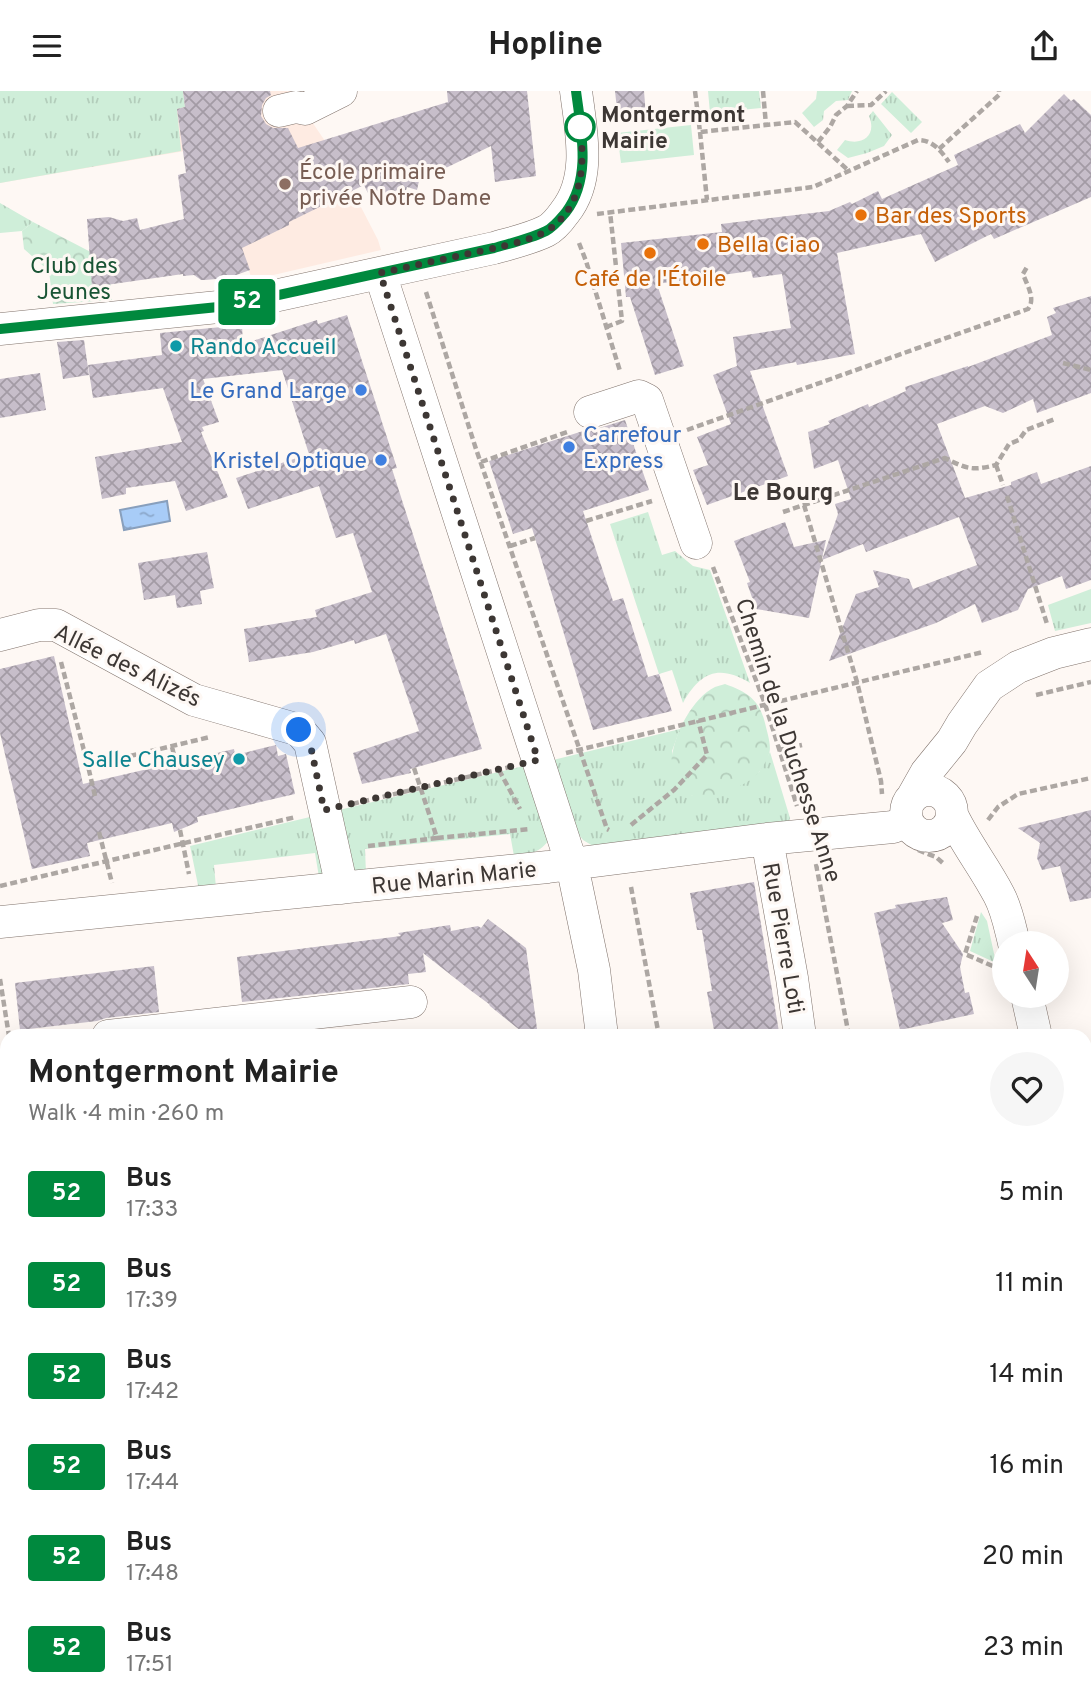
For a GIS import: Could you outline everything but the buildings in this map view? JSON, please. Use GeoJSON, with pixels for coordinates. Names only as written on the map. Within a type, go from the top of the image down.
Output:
{"type":"FeatureCollection","features":[{"type":"Feature","properties":{"kind":"street"},"geometry":{"type":"LineString","coordinates":[[292,110],[341,91]]}},
{"type":"Feature","properties":{"kind":"street"},"geometry":{"type":"LineString","coordinates":[[0,329],[228,306],[494,248],[575,222],[572,204],[582,175],[583,150],[576,91]]}},
{"type":"Feature","properties":{"kind":"street"},"geometry":{"type":"LineString","coordinates":[[380,273],[572,865],[594,970],[601,1029]]}},
{"type":"Feature","properties":{"kind":"street"},"geometry":{"type":"LineString","coordinates":[[586,420],[629,398],[639,396],[647,400],[696,543]]}},
{"type":"Feature","properties":{"kind":"street","name":"Allée des Alizés"},"geometry":{"type":"LineString","coordinates":[[0,635],[39,625],[56,625],[194,700],[299,730],[310,743],[342,888]]}},
{"type":"Feature","properties":{"kind":"street"},"geometry":{"type":"LineString","coordinates":[[907,820],[926,773],[989,687],[1018,667],[1054,653],[1091,644]]}},
{"type":"Feature","properties":{"kind":"street"},"geometry":{"type":"LineString","coordinates":[[907,820],[931,837],[950,824],[948,786],[952,741]]}},
{"type":"Feature","properties":{"kind":"street","name":"Rue Marin Marie"},"geometry":{"type":"LineString","coordinates":[[0,922],[572,865],[806,835],[907,820],[919,792],[933,790],[940,792],[951,809]]}},
{"type":"Feature","properties":{"kind":"street"},"geometry":{"type":"LineString","coordinates":[[951,809],[960,832],[999,895],[1007,914],[1007,931]]}},
{"type":"Feature","properties":{"kind":"street"},"geometry":{"type":"LineString","coordinates":[[907,820],[989,878]]}},
{"type":"Feature","properties":{"kind":"street","name":"Rue Pierre Loti"},"geometry":{"type":"LineString","coordinates":[[767,839],[799,1029]]}},
{"type":"Feature","properties":{"kind":"street"},"geometry":{"type":"LineString","coordinates":[[170,1029],[411,1002]]}},
{"type":"Feature","properties":{"kind":"street"},"geometry":{"type":"LineString","coordinates":[[1030,1008],[1034,1029]]}},
{"type":"Feature","properties":{"kind":"path"},"geometry":{"type":"LineString","coordinates":[[695,91],[707,200]]}},
{"type":"Feature","properties":{"kind":"path"},"geometry":{"type":"LineString","coordinates":[[763,91],[766,125]]}},
{"type":"Feature","properties":{"kind":"path"},"geometry":{"type":"LineString","coordinates":[[847,106],[871,105],[886,91]]}},
{"type":"Feature","properties":{"kind":"path"},"geometry":{"type":"LineString","coordinates":[[818,142],[856,92]]}},
{"type":"Feature","properties":{"kind":"path"},"geometry":{"type":"LineString","coordinates":[[939,149],[1001,92]]}},
{"type":"Feature","properties":{"kind":"path"},"geometry":{"type":"LineString","coordinates":[[700,132],[795,122],[849,171]]}},
{"type":"Feature","properties":{"kind":"path"},"geometry":{"type":"LineString","coordinates":[[629,398],[575,222],[610,212],[813,187],[918,140],[927,140],[939,149],[949,162]]}},
{"type":"Feature","properties":{"kind":"path"},"geometry":{"type":"LineString","coordinates":[[606,327],[622,321],[610,212]]}},
{"type":"Feature","properties":{"kind":"path"},"geometry":{"type":"LineString","coordinates":[[660,439],[1028,309],[1032,298],[1023,274],[1027,267]]}},
{"type":"Feature","properties":{"kind":"path"},"geometry":{"type":"LineString","coordinates":[[425,290],[579,750],[607,829],[618,836]]}},
{"type":"Feature","properties":{"kind":"path"},"geometry":{"type":"LineString","coordinates":[[1063,363],[1091,370]]}},
{"type":"Feature","properties":{"kind":"path"},"geometry":{"type":"LineString","coordinates":[[783,512],[945,458],[960,466],[977,470],[996,465],[1009,444],[1019,440],[1026,430],[1055,419]]}},
{"type":"Feature","properties":{"kind":"path"},"geometry":{"type":"LineString","coordinates":[[481,462],[586,420]]}},
{"type":"Feature","properties":{"kind":"path"},"geometry":{"type":"LineString","coordinates":[[996,465],[1003,485]]}},
{"type":"Feature","properties":{"kind":"path"},"geometry":{"type":"LineString","coordinates":[[586,521],[679,493]]}},
{"type":"Feature","properties":{"kind":"path"},"geometry":{"type":"LineString","coordinates":[[1007,496],[1050,633]]}},
{"type":"Feature","properties":{"kind":"path"},"geometry":{"type":"LineString","coordinates":[[804,505],[857,682],[881,781],[884,815],[907,820]]}},
{"type":"Feature","properties":{"kind":"path"},"geometry":{"type":"LineString","coordinates":[[510,546],[535,538]]}},
{"type":"Feature","properties":{"kind":"path","name":"Chemin de la Duchesse Anne"},"geometry":{"type":"LineString","coordinates":[[696,543],[713,567],[765,704],[815,859],[848,1029]]}},
{"type":"Feature","properties":{"kind":"path"},"geometry":{"type":"LineString","coordinates":[[52,625],[95,796]]}},
{"type":"Feature","properties":{"kind":"path"},"geometry":{"type":"LineString","coordinates":[[0,886],[538,760],[989,650]]}},
{"type":"Feature","properties":{"kind":"path"},"geometry":{"type":"LineString","coordinates":[[1029,696],[1091,682]]}},
{"type":"Feature","properties":{"kind":"path"},"geometry":{"type":"LineString","coordinates":[[628,828],[674,790],[707,755],[698,720]]}},
{"type":"Feature","properties":{"kind":"path"},"geometry":{"type":"LineString","coordinates":[[88,767],[223,734]]}},
{"type":"Feature","properties":{"kind":"path"},"geometry":{"type":"LineString","coordinates":[[779,750],[802,745]]}},
{"type":"Feature","properties":{"kind":"path"},"geometry":{"type":"LineString","coordinates":[[172,747],[176,763]]}},
{"type":"Feature","properties":{"kind":"path"},"geometry":{"type":"LineString","coordinates":[[414,768],[437,838]]}},
{"type":"Feature","properties":{"kind":"path"},"geometry":{"type":"LineString","coordinates":[[984,825],[998,807],[1018,794],[1091,778]]}},
{"type":"Feature","properties":{"kind":"path"},"geometry":{"type":"LineString","coordinates":[[368,846],[531,828]]}},
{"type":"Feature","properties":{"kind":"path"},"geometry":{"type":"LineString","coordinates":[[180,829],[183,843]]}},
{"type":"Feature","properties":{"kind":"path"},"geometry":{"type":"LineString","coordinates":[[99,832],[120,911]]}},
{"type":"Feature","properties":{"kind":"path"},"geometry":{"type":"LineString","coordinates":[[629,883],[633,889],[658,1029]]}},
{"type":"Feature","properties":{"kind":"path"},"geometry":{"type":"LineString","coordinates":[[977,915],[964,954],[992,956]]}},
{"type":"Feature","properties":{"kind":"path"},"geometry":{"type":"LineString","coordinates":[[0,979],[8,1029]]}},
{"type":"Feature","properties":{"kind":"shaded area","name":"École primaire privée Notre Dame"},"geometry":{"type":"Polygon","coordinates":[[[0,91],[297,91],[308,116],[325,141],[362,209],[381,250],[252,280],[234,224],[202,148],[0,183],[0,91]]]}},
{"type":"Feature","properties":{"kind":"green space"},"geometry":{"type":"Polygon","coordinates":[[[0,91],[183,91],[185,107],[177,109],[181,151],[0,183],[0,91]]]}},
{"type":"Feature","properties":{"kind":"green space"},"geometry":{"type":"Polygon","coordinates":[[[708,91],[759,91],[761,108],[710,113],[708,91]]]}},
{"type":"Feature","properties":{"kind":"green space"},"geometry":{"type":"Polygon","coordinates":[[[817,91],[852,91],[848,100],[836,101],[824,111],[823,120],[814,127],[802,113],[816,99],[817,91]]]}},
{"type":"Feature","properties":{"kind":"green space"},"geometry":{"type":"Polygon","coordinates":[[[892,92],[922,122],[911,133],[881,104],[892,92]]]}},
{"type":"Feature","properties":{"kind":"green space"},"geometry":{"type":"Polygon","coordinates":[[[873,111],[892,135],[884,146],[848,158],[837,150],[845,140],[863,140],[870,134],[869,116],[873,111]]]}},
{"type":"Feature","properties":{"kind":"green space"},"geometry":{"type":"Polygon","coordinates":[[[691,125],[694,155],[621,163],[617,133],[691,125]]]}},
{"type":"Feature","properties":{"kind":"green space"},"geometry":{"type":"Polygon","coordinates":[[[0,203],[33,222],[22,231],[0,233],[0,203]]]}},
{"type":"Feature","properties":{"kind":"green space","name":"Club des Jeunes"},"geometry":{"type":"Polygon","coordinates":[[[33,222],[108,261],[112,300],[53,304],[49,271],[24,249],[22,231],[33,222]]]}},
{"type":"Feature","properties":{"kind":"green space"},"geometry":{"type":"Polygon","coordinates":[[[648,512],[662,555],[675,551],[693,566],[710,570],[750,683],[729,674],[711,674],[696,684],[683,703],[672,670],[659,674],[610,524],[648,512]]]}},
{"type":"Feature","properties":{"kind":"green space"},"geometry":{"type":"Polygon","coordinates":[[[1091,589],[1091,623],[1055,631],[1048,605],[1091,589]]]}},
{"type":"Feature","properties":{"kind":"green space"},"geometry":{"type":"Polygon","coordinates":[[[725,684],[740,690],[756,702],[769,739],[769,754],[758,773],[740,786],[714,796],[690,795],[681,790],[674,780],[672,756],[675,742],[696,703],[705,693],[725,684]]]}},
{"type":"Feature","properties":{"kind":"green space"},"geometry":{"type":"Polygon","coordinates":[[[680,729],[672,751],[677,785],[683,791],[693,796],[759,772],[770,752],[790,818],[788,824],[593,846],[583,840],[576,831],[553,760],[680,729]]]}},
{"type":"Feature","properties":{"kind":"green space"},"geometry":{"type":"Polygon","coordinates":[[[528,765],[549,839],[538,850],[514,856],[510,834],[365,849],[366,873],[354,874],[339,810],[528,765]]]}},
{"type":"Feature","properties":{"kind":"green space"},"geometry":{"type":"Polygon","coordinates":[[[314,816],[328,876],[319,877],[315,853],[214,865],[216,888],[199,890],[190,846],[314,816]]]}},
{"type":"Feature","properties":{"kind":"green space"},"geometry":{"type":"Polygon","coordinates":[[[981,912],[987,921],[992,961],[970,951],[981,912]]]}},
{"type":"Feature","properties":{"kind":"water"},"geometry":{"type":"Polygon","coordinates":[[[167,501],[170,521],[124,530],[120,510],[167,501]]]}},
{"type":"Feature","properties":{"kind":"bus line","name":"52"},"geometry":{"type":"LineString","coordinates":[[0,329],[228,306],[494,248],[534,236],[548,230],[560,219],[572,204],[578,190],[582,175],[583,150],[576,91]]}},
{"type":"Feature","properties":{"kind":"place","name":"Montgermont Mairie"},"geometry":{"type":"Point","coordinates":[580,127]}},
{"type":"Feature","properties":{"kind":"place","name":"École primaire privée Notre Dame"},"geometry":{"type":"Point","coordinates":[285,184]}},
{"type":"Feature","properties":{"kind":"place","name":"Bar des Sports"},"geometry":{"type":"Point","coordinates":[861,215]}},
{"type":"Feature","properties":{"kind":"place","name":"Bella Ciao"},"geometry":{"type":"Point","coordinates":[703,244]}},
{"type":"Feature","properties":{"kind":"place","name":"Café de l'Étoile"},"geometry":{"type":"Point","coordinates":[650,253]}},
{"type":"Feature","properties":{"kind":"place","name":"Rando Accueil"},"geometry":{"type":"Point","coordinates":[176,346]}},
{"type":"Feature","properties":{"kind":"place","name":"Le Grand Large"},"geometry":{"type":"Point","coordinates":[361,390]}},
{"type":"Feature","properties":{"kind":"place","name":"Carrefour Express"},"geometry":{"type":"Point","coordinates":[569,447]}},
{"type":"Feature","properties":{"kind":"place","name":"Kristel Optique"},"geometry":{"type":"Point","coordinates":[381,460]}},
{"type":"Feature","properties":{"kind":"place","name":"Salle Chausey"},"geometry":{"type":"Point","coordinates":[239,759]}},
{"type":"Feature","properties":{"kind":"district","name":"Le Bourg"},"geometry":{"type":"Point","coordinates":[783,492]}},
{"type":"Feature","properties":{"kind":"route"},"geometry":{"type":"LineString","coordinates":[[299,730],[310,743],[324,810],[538,760],[380,273],[494,248],[548,230],[572,204],[578,190],[582,175],[583,150],[580,127]]}}]}
